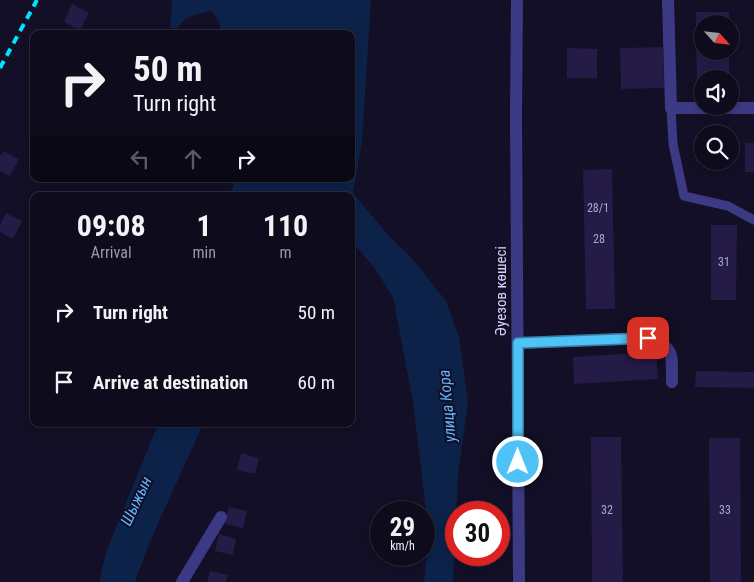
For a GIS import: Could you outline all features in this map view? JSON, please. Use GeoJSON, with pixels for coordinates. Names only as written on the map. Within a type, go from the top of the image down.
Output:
{"type":"FeatureCollection","features":[{"type":"Feature","properties":{"kind":"street","name":"Әуезов көшесі"},"geometry":{"type":"LineString","coordinates":[[517,0],[519,582]]}},
{"type":"Feature","properties":{"kind":"street"},"geometry":{"type":"LineString","coordinates":[[668,0],[671,108],[754,108]]}},
{"type":"Feature","properties":{"kind":"street"},"geometry":{"type":"LineString","coordinates":[[518,343],[648,338],[666,345],[671,352],[672,382]]}},
{"type":"Feature","properties":{"kind":"street"},"geometry":{"type":"LineString","coordinates":[[182,582],[221,517]]}},
{"type":"Feature","properties":{"kind":"lane"},"geometry":{"type":"LineString","coordinates":[[671,108],[673,144],[684,196],[728,206],[754,220]]}},
{"type":"Feature","properties":{"kind":"water"},"geometry":{"type":"Polygon","coordinates":[[[172,0],[371,0],[362,143],[355,182],[355,30],[220,30],[219,22],[211,11],[188,18],[178,28],[170,28],[172,0]]]}},
{"type":"Feature","properties":{"kind":"water"},"geometry":{"type":"Polygon","coordinates":[[[234,182],[355,182],[353,192],[229,192],[232,190],[234,182]]]}},
{"type":"Feature","properties":{"kind":"water","name":"улица Кора"},"geometry":{"type":"Polygon","coordinates":[[[355,195],[388,235],[411,257],[446,301],[459,337],[468,402],[458,475],[457,501],[445,501],[445,566],[454,566],[453,582],[424,582],[426,566],[435,566],[435,501],[425,501],[413,402],[393,297],[373,266],[355,246],[355,195]]]}},
{"type":"Feature","properties":{"kind":"water","name":"Шыжын"},"geometry":{"type":"Polygon","coordinates":[[[157,427],[202,427],[148,546],[135,582],[99,582],[106,552],[157,427]]]}},
{"type":"Feature","properties":{"kind":"building"},"geometry":{"type":"Polygon","coordinates":[[[72,4],[89,13],[80,30],[64,22],[72,4]]]}},
{"type":"Feature","properties":{"kind":"building"},"geometry":{"type":"Polygon","coordinates":[[[696,12],[729,12],[729,15],[696,15],[696,12]]]}},
{"type":"Feature","properties":{"kind":"building"},"geometry":{"type":"Polygon","coordinates":[[[663,47],[664,88],[621,89],[620,48],[663,47]]]}},
{"type":"Feature","properties":{"kind":"building"},"geometry":{"type":"Polygon","coordinates":[[[567,48],[597,49],[597,78],[567,78],[567,48]]]}},
{"type":"Feature","properties":{"kind":"building"},"geometry":{"type":"Polygon","coordinates":[[[697,60],[729,60],[729,70],[697,70],[697,60]]]}},
{"type":"Feature","properties":{"kind":"building"},"geometry":{"type":"Polygon","coordinates":[[[745,143],[754,143],[754,172],[745,172],[745,143]]]}},
{"type":"Feature","properties":{"kind":"building"},"geometry":{"type":"Polygon","coordinates":[[[3,151],[19,159],[10,176],[0,171],[0,156],[3,151]]]}},
{"type":"Feature","properties":{"kind":"building"},"geometry":{"type":"Polygon","coordinates":[[[612,169],[615,309],[586,309],[583,170],[612,169]]]}},
{"type":"Feature","properties":{"kind":"building"},"geometry":{"type":"Polygon","coordinates":[[[6,213],[22,221],[13,239],[0,232],[0,225],[6,213]]]}},
{"type":"Feature","properties":{"kind":"building"},"geometry":{"type":"Polygon","coordinates":[[[711,225],[737,225],[736,300],[711,300],[711,225]]]}},
{"type":"Feature","properties":{"kind":"building"},"geometry":{"type":"Polygon","coordinates":[[[656,352],[658,379],[574,384],[573,357],[656,352]]]}},
{"type":"Feature","properties":{"kind":"building"},"geometry":{"type":"Polygon","coordinates":[[[696,371],[754,372],[754,388],[695,387],[696,371]]]}},
{"type":"Feature","properties":{"kind":"building"},"geometry":{"type":"Polygon","coordinates":[[[591,437],[621,437],[623,582],[592,582],[591,437]]]}},
{"type":"Feature","properties":{"kind":"building"},"geometry":{"type":"Polygon","coordinates":[[[709,438],[740,438],[741,582],[710,582],[709,438]]]}},
{"type":"Feature","properties":{"kind":"building"},"geometry":{"type":"Polygon","coordinates":[[[241,453],[259,458],[255,474],[237,470],[241,453]]]}},
{"type":"Feature","properties":{"kind":"building"},"geometry":{"type":"Polygon","coordinates":[[[229,507],[247,511],[243,528],[225,524],[229,507]]]}},
{"type":"Feature","properties":{"kind":"building"},"geometry":{"type":"Polygon","coordinates":[[[219,534],[236,539],[233,555],[215,551],[219,534]]]}},
{"type":"Feature","properties":{"kind":"building"},"geometry":{"type":"Polygon","coordinates":[[[210,571],[228,575],[226,582],[207,582],[210,571]]]}},
{"type":"Feature","properties":{"kind":"railway"},"geometry":{"type":"LineString","coordinates":[[0,68],[37,0]]}},
{"type":"Feature","properties":{"kind":"route"},"geometry":{"type":"LineString","coordinates":[[518,462],[518,343],[648,338]]}}]}
